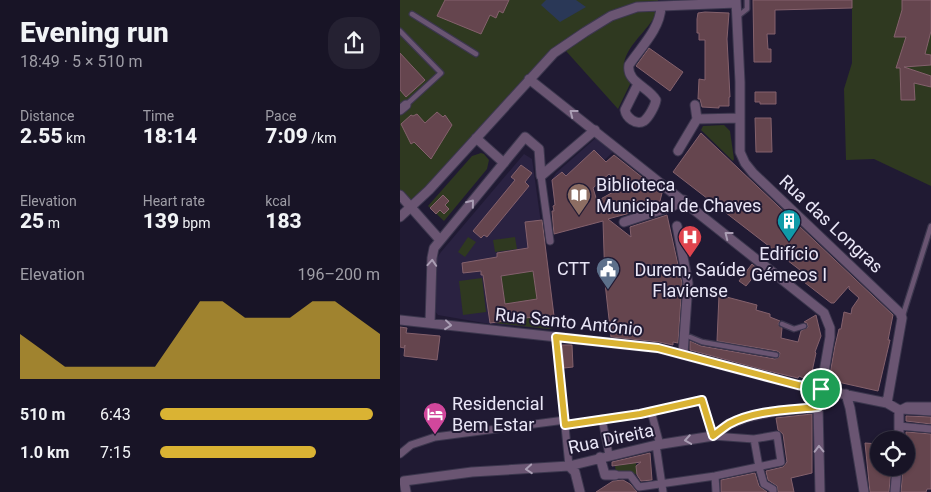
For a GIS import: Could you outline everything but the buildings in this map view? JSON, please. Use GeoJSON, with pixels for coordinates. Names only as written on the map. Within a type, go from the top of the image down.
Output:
{"type":"FeatureCollection","features":[{"type":"Feature","properties":{"kind":"street"},"geometry":{"type":"LineString","coordinates":[[400,217],[429,190],[554,53],[611,16],[637,7],[736,2],[738,16],[740,118],[697,119]]}},
{"type":"Feature","properties":{"kind":"street"},"geometry":{"type":"LineString","coordinates":[[638,84],[628,70],[629,65],[658,25],[661,7]]}},
{"type":"Feature","properties":{"kind":"street"},"geometry":{"type":"LineString","coordinates":[[529,79],[684,200],[821,312],[830,328],[830,337],[818,407],[820,492]]}},
{"type":"Feature","properties":{"kind":"street"},"geometry":{"type":"LineString","coordinates":[[678,151],[697,119],[695,105]]}},
{"type":"Feature","properties":{"kind":"street","name":"Rua das Longras"},"geometry":{"type":"LineString","coordinates":[[740,118],[740,152],[745,163],[753,173],[897,309],[902,318]]}},
{"type":"Feature","properties":{"kind":"street"},"geometry":{"type":"LineString","coordinates":[[541,176],[594,130]]}},
{"type":"Feature","properties":{"kind":"street"},"geometry":{"type":"LineString","coordinates":[[430,323],[434,248],[525,137],[539,149],[550,241]]}},
{"type":"Feature","properties":{"kind":"street"},"geometry":{"type":"LineString","coordinates":[[476,138],[504,163]]}},
{"type":"Feature","properties":{"kind":"street"},"geometry":{"type":"LineString","coordinates":[[400,196],[440,240]]}},
{"type":"Feature","properties":{"kind":"street"},"geometry":{"type":"LineString","coordinates":[[624,222],[673,206],[684,200]]}},
{"type":"Feature","properties":{"kind":"street"},"geometry":{"type":"LineString","coordinates":[[677,226],[688,282],[683,354]]}},
{"type":"Feature","properties":{"kind":"street"},"geometry":{"type":"LineString","coordinates":[[887,403],[902,318]]}},
{"type":"Feature","properties":{"kind":"street","name":"Rua Santo António"},"geometry":{"type":"LineString","coordinates":[[400,320],[658,348],[798,385],[887,403],[900,410]]}},
{"type":"Feature","properties":{"kind":"street"},"geometry":{"type":"LineString","coordinates":[[556,337],[569,466],[575,472],[580,492]]}},
{"type":"Feature","properties":{"kind":"street"},"geometry":{"type":"LineString","coordinates":[[846,394],[864,492]]}},
{"type":"Feature","properties":{"kind":"street"},"geometry":{"type":"LineString","coordinates":[[400,454],[411,445],[435,437],[602,419],[702,400],[713,436],[754,439],[777,435],[781,462],[639,490],[630,476],[605,475],[602,419]]}},
{"type":"Feature","properties":{"kind":"street"},"geometry":{"type":"LineString","coordinates":[[900,410],[907,406],[931,406]]}},
{"type":"Feature","properties":{"kind":"street","name":"Rua Direita"},"geometry":{"type":"LineString","coordinates":[[402,480],[472,472],[569,466],[605,456],[713,436],[729,424],[747,417],[818,407]]}},
{"type":"Feature","properties":{"kind":"street"},"geometry":{"type":"LineString","coordinates":[[900,410],[931,412]]}},
{"type":"Feature","properties":{"kind":"street"},"geometry":{"type":"LineString","coordinates":[[899,431],[900,410]]}},
{"type":"Feature","properties":{"kind":"street"},"geometry":{"type":"LineString","coordinates":[[652,411],[663,492]]}},
{"type":"Feature","properties":{"kind":"street"},"geometry":{"type":"LineString","coordinates":[[899,426],[931,429]]}},
{"type":"Feature","properties":{"kind":"street"},"geometry":{"type":"LineString","coordinates":[[754,439],[764,484],[772,489],[773,492]]}},
{"type":"Feature","properties":{"kind":"street"},"geometry":{"type":"LineString","coordinates":[[715,476],[716,492]]}},
{"type":"Feature","properties":{"kind":"street"},"geometry":{"type":"LineString","coordinates":[[895,492],[896,476]]}},
{"type":"Feature","properties":{"kind":"street"},"geometry":{"type":"LineString","coordinates":[[402,480],[406,492]]}},
{"type":"Feature","properties":{"kind":"lane"},"geometry":{"type":"LineString","coordinates":[[738,16],[747,9],[748,0]]}},
{"type":"Feature","properties":{"kind":"lane"},"geometry":{"type":"LineString","coordinates":[[412,14],[476,54]]}},
{"type":"Feature","properties":{"kind":"lane"},"geometry":{"type":"LineString","coordinates":[[400,31],[441,73],[403,107]]}},
{"type":"Feature","properties":{"kind":"lane"},"geometry":{"type":"LineString","coordinates":[[902,318],[931,226]]}},
{"type":"Feature","properties":{"kind":"lane"},"geometry":{"type":"LineString","coordinates":[[782,324],[794,329],[804,326]]}},
{"type":"Feature","properties":{"kind":"lane"},"geometry":{"type":"LineString","coordinates":[[690,337],[702,342],[775,354]]}},
{"type":"Feature","properties":{"kind":"shaded area"},"geometry":{"type":"Polygon","coordinates":[[[597,137],[613,152],[576,187],[570,197],[555,205],[551,181],[556,173],[597,137]]]}},
{"type":"Feature","properties":{"kind":"shaded area"},"geometry":{"type":"Polygon","coordinates":[[[524,154],[532,159],[554,316],[554,328],[490,324],[438,315],[434,310],[437,258],[524,154]]]}},
{"type":"Feature","properties":{"kind":"green space"},"geometry":{"type":"Polygon","coordinates":[[[400,0],[658,0],[658,2],[657,12],[627,55],[624,64],[625,73],[631,82],[618,109],[566,51],[538,66],[410,207],[400,195],[400,0]]]}},
{"type":"Feature","properties":{"kind":"green space"},"geometry":{"type":"Polygon","coordinates":[[[852,0],[931,0],[931,186],[874,159],[846,160],[844,89],[852,63],[852,0]]]}},
{"type":"Feature","properties":{"kind":"green space"},"geometry":{"type":"Polygon","coordinates":[[[724,125],[730,131],[733,161],[701,130],[703,126],[724,125]]]}},
{"type":"Feature","properties":{"kind":"green space"},"geometry":{"type":"Polygon","coordinates":[[[481,153],[489,160],[487,169],[444,221],[428,206],[472,156],[481,153]]]}},
{"type":"Feature","properties":{"kind":"green space"},"geometry":{"type":"Polygon","coordinates":[[[468,237],[476,242],[465,257],[458,252],[468,237]]]}},
{"type":"Feature","properties":{"kind":"green space"},"geometry":{"type":"Polygon","coordinates":[[[515,237],[517,249],[495,252],[493,240],[515,237]]]}},
{"type":"Feature","properties":{"kind":"green space"},"geometry":{"type":"Polygon","coordinates":[[[533,271],[537,299],[505,304],[501,276],[533,271]]]}},
{"type":"Feature","properties":{"kind":"green space"},"geometry":{"type":"Polygon","coordinates":[[[482,278],[486,312],[463,315],[459,281],[482,278]]]}},
{"type":"Feature","properties":{"kind":"green space"},"geometry":{"type":"Polygon","coordinates":[[[540,316],[541,318],[554,316],[554,328],[494,323],[540,316]]]}},
{"type":"Feature","properties":{"kind":"green space"},"geometry":{"type":"Polygon","coordinates":[[[636,462],[637,474],[616,473],[615,466],[636,462]]]}},
{"type":"Feature","properties":{"kind":"water"},"geometry":{"type":"Polygon","coordinates":[[[546,0],[576,0],[586,7],[560,22],[541,5],[546,0]]]}},
{"type":"Feature","properties":{"kind":"place","name":"Biblioteca Municipal de Chaves"},"geometry":{"type":"Point","coordinates":[579,216]}},
{"type":"Feature","properties":{"kind":"place","name":"Edifício Gémeos I"},"geometry":{"type":"Point","coordinates":[789,242]}},
{"type":"Feature","properties":{"kind":"place","name":"Durem, Saúde Flaviense"},"geometry":{"type":"Point","coordinates":[690,258]}},
{"type":"Feature","properties":{"kind":"place","name":"CTT"},"geometry":{"type":"Point","coordinates":[608,290]}},
{"type":"Feature","properties":{"kind":"place","name":"Residencial Bem Estar"},"geometry":{"type":"Point","coordinates":[435,435]}},
{"type":"Feature","properties":{"kind":"route"},"geometry":{"type":"LineString","coordinates":[[556,337],[658,348],[798,385],[821,389],[818,407],[747,417],[729,424],[713,436],[702,400],[640,414],[565,425],[556,337]]}}]}
